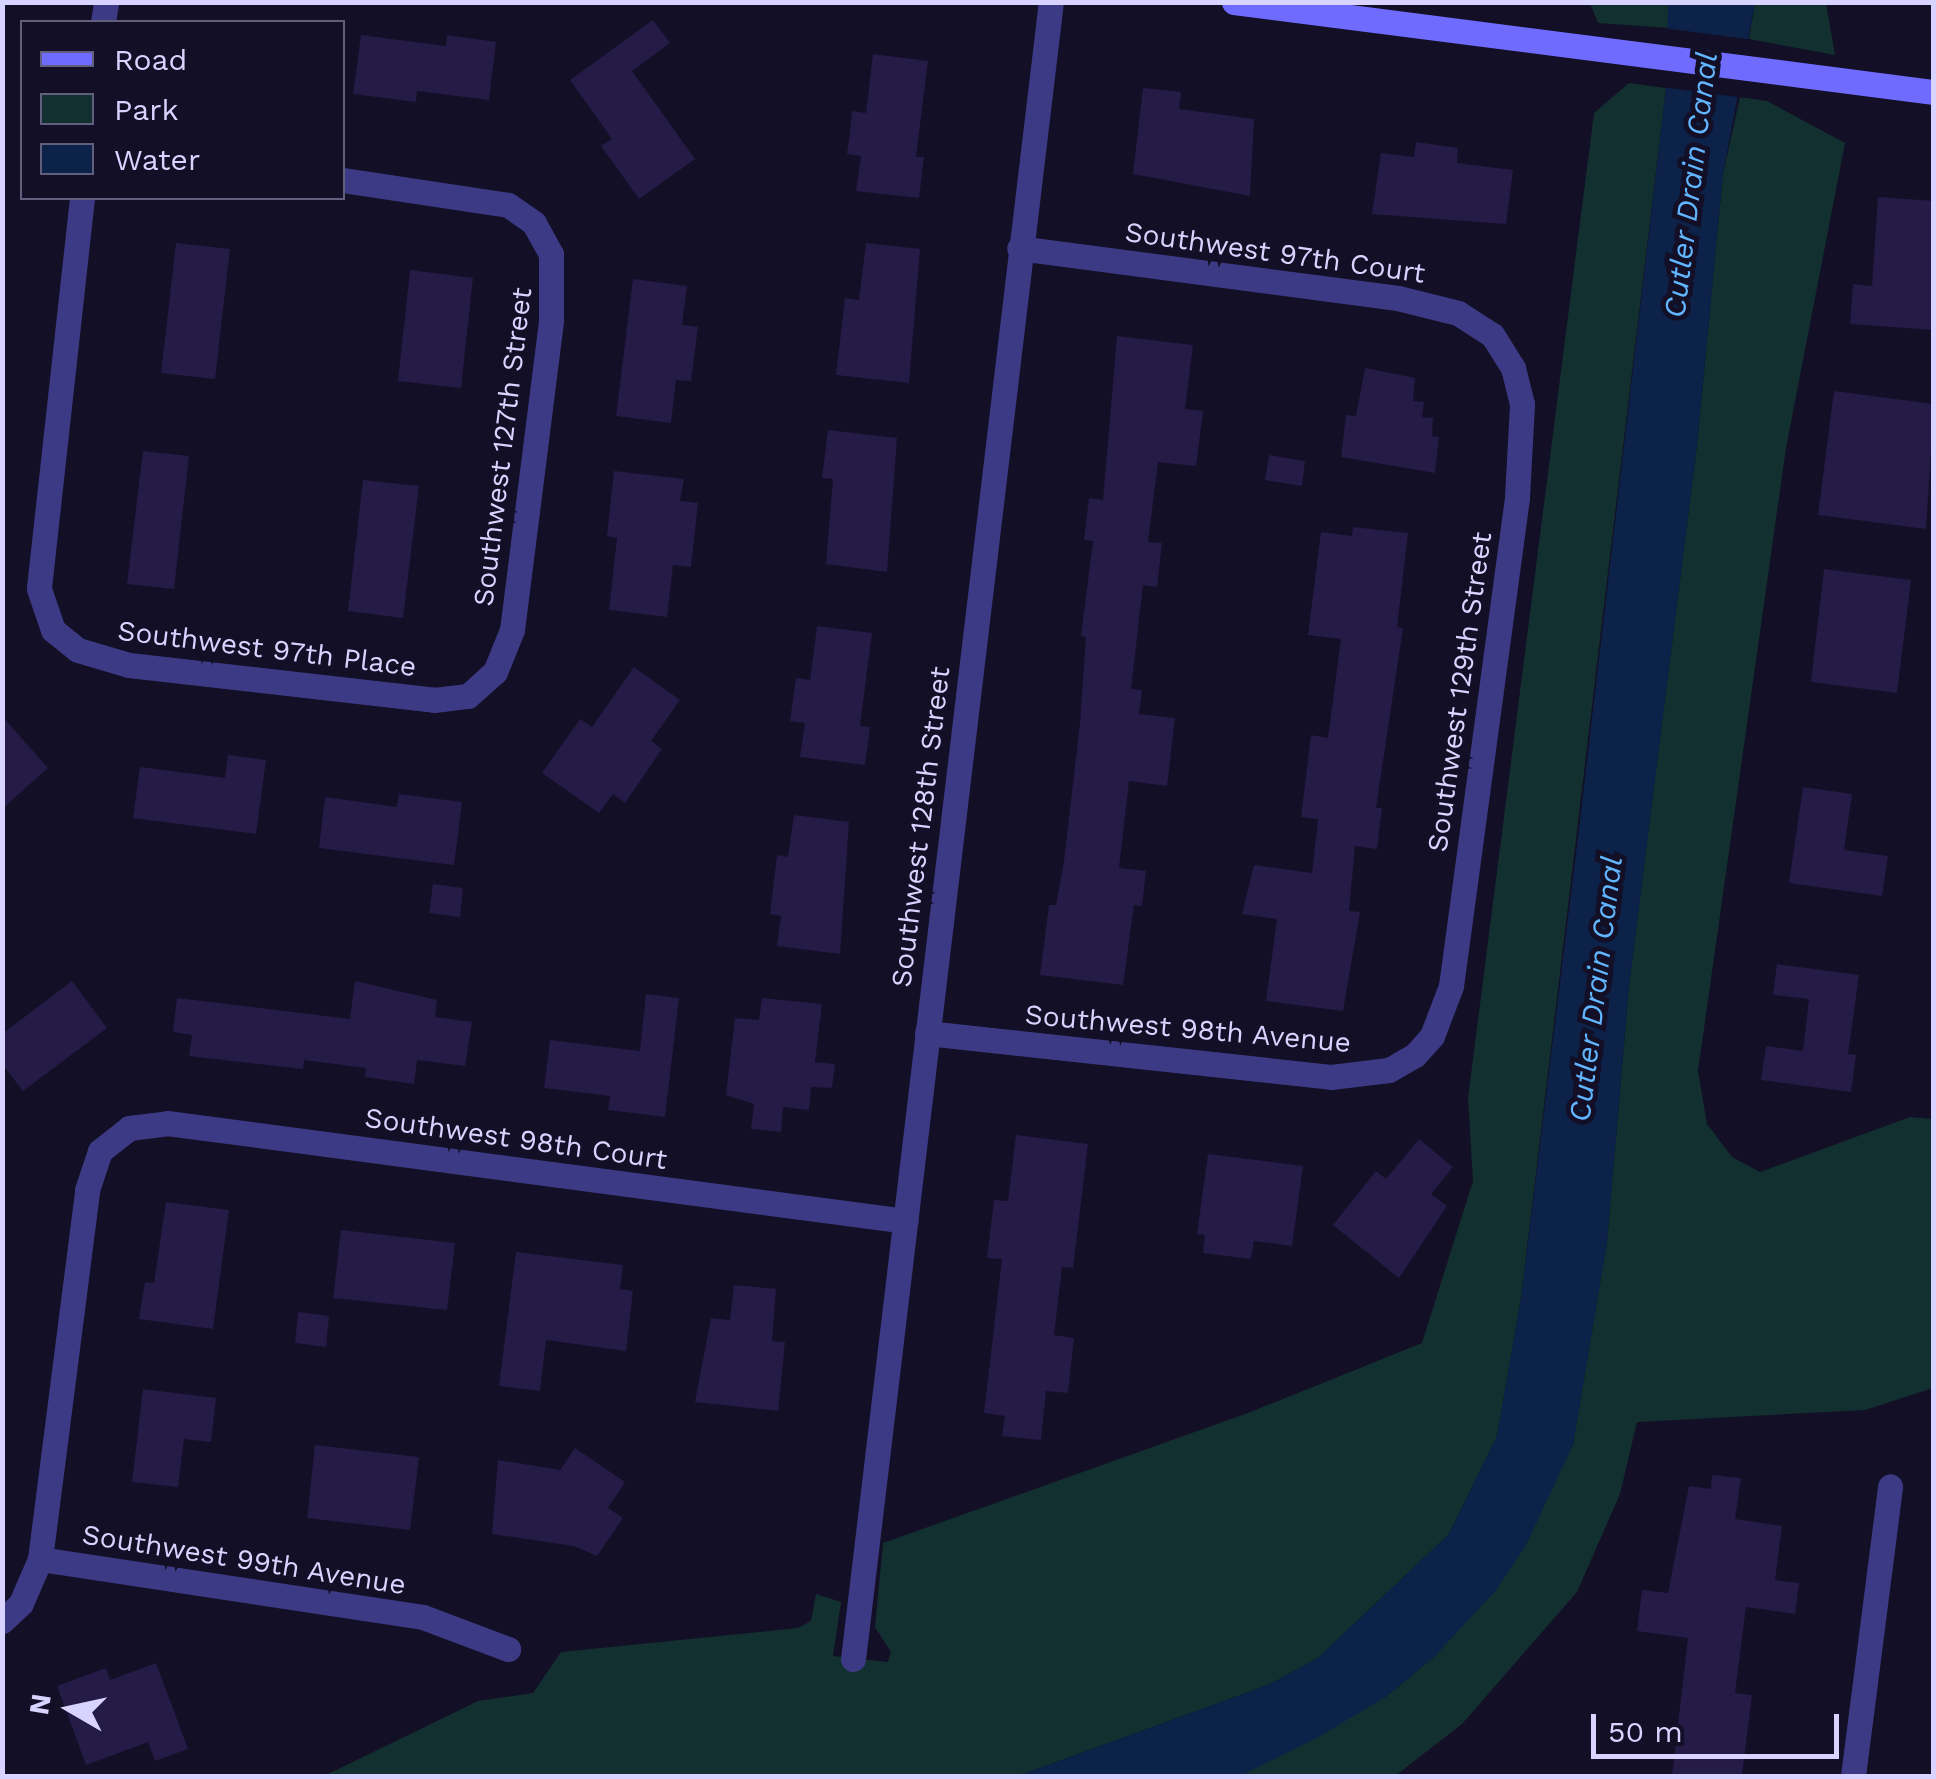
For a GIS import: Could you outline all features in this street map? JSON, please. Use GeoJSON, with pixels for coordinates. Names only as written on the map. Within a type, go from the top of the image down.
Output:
{"type":"FeatureCollection","features":[{"type":"Feature","properties":{"kind":"street","name":"Southwest 128th Street"},"geometry":{"type":"LineString","coordinates":[[852,1659],[1019,248],[1052,2]]}},
{"type":"Feature","properties":{"kind":"street"},"geometry":{"type":"LineString","coordinates":[[1234,2],[1934,92]]}},
{"type":"Feature","properties":{"kind":"street","name":"Southwest 127th Street"},"geometry":{"type":"LineString","coordinates":[[345,180],[473,197],[522,213],[550,254],[551,320],[512,630],[480,690]]}},
{"type":"Feature","properties":{"kind":"street","name":"Southwest 97th Place"},"geometry":{"type":"LineString","coordinates":[[82,200],[39,589],[53,630],[78,650],[130,665],[434,700],[480,690]]}},
{"type":"Feature","properties":{"kind":"street","name":"Southwest 97th Court"},"geometry":{"type":"LineString","coordinates":[[1019,248],[1398,298],[1475,322],[1508,353]]}},
{"type":"Feature","properties":{"kind":"street","name":"Southwest 129th Street"},"geometry":{"type":"LineString","coordinates":[[1432,1036],[1451,986],[1517,496],[1522,404],[1508,353]]}},
{"type":"Feature","properties":{"kind":"street","name":"Southwest 98th Avenue"},"geometry":{"type":"LineString","coordinates":[[927,1033],[1331,1077],[1389,1070],[1432,1036]]}},
{"type":"Feature","properties":{"kind":"street","name":"Southwest 98th Court"},"geometry":{"type":"LineString","coordinates":[[40,1559],[88,1190],[100,1152],[119,1133],[167,1123],[906,1221]]}},
{"type":"Feature","properties":{"kind":"street"},"geometry":{"type":"LineString","coordinates":[[1853,1776],[1890,1486]]}},
{"type":"Feature","properties":{"kind":"street","name":"Southwest 99th Avenue"},"geometry":{"type":"LineString","coordinates":[[2,1621],[22,1603],[40,1559],[422,1617],[508,1649]]}},
{"type":"Feature","properties":{"kind":"green space"},"geometry":{"type":"Polygon","coordinates":[[[1590,3],[1668,3],[1668,28],[1598,23],[1590,3]]]}},
{"type":"Feature","properties":{"kind":"green space"},"geometry":{"type":"Polygon","coordinates":[[[1755,3],[1826,3],[1835,55],[1749,39],[1755,3]]]}},
{"type":"Feature","properties":{"kind":"green space"},"geometry":{"type":"Polygon","coordinates":[[[1629,83],[1666,88],[1521,1298],[1497,1436],[1449,1534],[1318,1658],[1268,1685],[1018,1776],[324,1776],[478,1701],[533,1693],[561,1652],[798,1628],[811,1621],[816,1594],[841,1602],[833,1656],[888,1662],[891,1652],[875,1627],[883,1543],[1248,1413],[1422,1343],[1473,1181],[1468,1098],[1594,113],[1629,83]]]}},
{"type":"Feature","properties":{"kind":"green space"},"geometry":{"type":"Polygon","coordinates":[[[1740,97],[1767,101],[1845,143],[1786,448],[1698,1071],[1707,1124],[1732,1157],[1760,1172],[1910,1117],[1933,1119],[1933,1388],[1865,1410],[1637,1422],[1620,1494],[1577,1592],[1462,1724],[1395,1776],[1240,1776],[1387,1696],[1435,1656],[1573,1445],[1607,1242],[1629,986],[1697,445],[1723,174],[1740,97]]]}},
{"type":"Feature","properties":{"kind":"water","name":"Cutler Drain Canal"},"geometry":{"type":"Polygon","coordinates":[[[1668,3],[1755,3],[1723,174],[1697,445],[1629,986],[1607,1242],[1573,1445],[1526,1545],[1497,1589],[1435,1656],[1387,1696],[1317,1738],[1240,1776],[1018,1776],[1268,1685],[1318,1658],[1449,1534],[1497,1436],[1521,1298],[1579,829],[1666,88],[1668,3]]]}},
{"type":"Feature","properties":{"kind":"pier"},"geometry":{"type":"Polygon","coordinates":[[[1663,28],[1754,40],[1745,98],[1661,87],[1663,28]]]}},
{"type":"Feature","properties":{"kind":"building"},"geometry":{"type":"Polygon","coordinates":[[[653,20],[670,43],[632,71],[695,159],[639,199],[601,146],[612,139],[570,80],[653,20]]]}},
{"type":"Feature","properties":{"kind":"building"},"geometry":{"type":"Polygon","coordinates":[[[361,35],[446,46],[447,35],[496,42],[489,100],[417,91],[416,102],[353,94],[361,35]]]}},
{"type":"Feature","properties":{"kind":"building"},"geometry":{"type":"Polygon","coordinates":[[[873,54],[928,61],[916,157],[924,157],[919,198],[856,191],[861,156],[847,154],[852,111],[866,113],[873,54]]]}},
{"type":"Feature","properties":{"kind":"building"},"geometry":{"type":"Polygon","coordinates":[[[1143,88],[1181,92],[1179,109],[1254,119],[1250,196],[1133,174],[1143,88]]]}},
{"type":"Feature","properties":{"kind":"building"},"geometry":{"type":"Polygon","coordinates":[[[1416,142],[1458,148],[1457,163],[1513,170],[1506,224],[1372,214],[1381,153],[1414,157],[1416,142]]]}},
{"type":"Feature","properties":{"kind":"building"},"geometry":{"type":"Polygon","coordinates":[[[1878,197],[1934,201],[1934,330],[1850,324],[1853,284],[1872,286],[1878,197]]]}},
{"type":"Feature","properties":{"kind":"building"},"geometry":{"type":"Polygon","coordinates":[[[176,243],[230,249],[215,379],[161,373],[176,243]]]}},
{"type":"Feature","properties":{"kind":"building"},"geometry":{"type":"Polygon","coordinates":[[[866,243],[920,249],[909,383],[836,375],[845,298],[859,300],[866,243]]]}},
{"type":"Feature","properties":{"kind":"building"},"geometry":{"type":"Polygon","coordinates":[[[410,270],[473,278],[461,388],[398,381],[410,270]]]}},
{"type":"Feature","properties":{"kind":"building"},"geometry":{"type":"Polygon","coordinates":[[[633,279],[687,286],[682,325],[698,327],[691,381],[676,380],[671,423],[616,416],[633,279]]]}},
{"type":"Feature","properties":{"kind":"building"},"geometry":{"type":"Polygon","coordinates":[[[1117,336],[1193,345],[1185,409],[1203,411],[1196,466],[1158,462],[1148,542],[1162,543],[1157,587],[1143,585],[1131,689],[1142,690],[1139,714],[1175,718],[1167,786],[1129,781],[1119,868],[1146,871],[1142,906],[1134,905],[1123,985],[1040,975],[1049,905],[1056,905],[1064,861],[1080,723],[1086,637],[1081,636],[1093,541],[1084,540],[1089,498],[1103,500],[1117,336]]]}},
{"type":"Feature","properties":{"kind":"building"},"geometry":{"type":"Polygon","coordinates":[[[1365,368],[1415,378],[1413,401],[1424,402],[1422,417],[1433,418],[1432,436],[1439,437],[1435,473],[1341,457],[1346,415],[1356,416],[1365,368]]]}},
{"type":"Feature","properties":{"kind":"building"},"geometry":{"type":"Polygon","coordinates":[[[1834,391],[1934,404],[1926,529],[1818,515],[1834,391]]]}},
{"type":"Feature","properties":{"kind":"building"},"geometry":{"type":"Polygon","coordinates":[[[828,430],[897,438],[887,572],[826,564],[833,479],[822,478],[828,430]]]}},
{"type":"Feature","properties":{"kind":"building"},"geometry":{"type":"Polygon","coordinates":[[[143,451],[189,456],[174,589],[127,584],[143,451]]]}},
{"type":"Feature","properties":{"kind":"building"},"geometry":{"type":"Polygon","coordinates":[[[1269,455],[1305,461],[1302,486],[1265,480],[1269,455]]]}},
{"type":"Feature","properties":{"kind":"building"},"geometry":{"type":"Polygon","coordinates":[[[614,471],[684,479],[680,501],[698,503],[691,567],[673,565],[667,617],[609,610],[617,538],[607,536],[614,471]]]}},
{"type":"Feature","properties":{"kind":"building"},"geometry":{"type":"Polygon","coordinates":[[[363,480],[419,486],[403,618],[348,611],[363,480]]]}},
{"type":"Feature","properties":{"kind":"building"},"geometry":{"type":"Polygon","coordinates":[[[1353,527],[1408,533],[1397,627],[1403,628],[1376,808],[1382,808],[1377,849],[1355,846],[1349,911],[1360,912],[1343,1011],[1266,1001],[1277,919],[1242,914],[1254,865],[1312,873],[1318,819],[1301,817],[1311,735],[1328,738],[1341,639],[1308,635],[1321,532],[1352,536],[1353,527]]]}},
{"type":"Feature","properties":{"kind":"building"},"geometry":{"type":"Polygon","coordinates":[[[1824,569],[1911,580],[1897,693],[1811,682],[1824,569]]]}},
{"type":"Feature","properties":{"kind":"building"},"geometry":{"type":"Polygon","coordinates":[[[817,626],[872,633],[860,726],[870,727],[865,765],[800,757],[805,723],[790,721],[796,678],[810,680],[817,626]]]}},
{"type":"Feature","properties":{"kind":"building"},"geometry":{"type":"Polygon","coordinates":[[[634,667],[680,700],[651,741],[662,749],[625,803],[613,794],[599,813],[542,773],[580,719],[592,727],[634,667]]]}},
{"type":"Feature","properties":{"kind":"building"},"geometry":{"type":"Polygon","coordinates":[[[2,716],[48,768],[2,809],[2,716]]]}},
{"type":"Feature","properties":{"kind":"building"},"geometry":{"type":"Polygon","coordinates":[[[228,755],[266,760],[256,834],[133,818],[140,767],[225,778],[228,755]]]}},
{"type":"Feature","properties":{"kind":"building"},"geometry":{"type":"Polygon","coordinates":[[[1803,787],[1852,794],[1844,850],[1888,856],[1882,896],[1789,883],[1803,787]]]}},
{"type":"Feature","properties":{"kind":"building"},"geometry":{"type":"Polygon","coordinates":[[[399,794],[462,802],[454,865],[319,848],[325,797],[397,807],[399,794]]]}},
{"type":"Feature","properties":{"kind":"building"},"geometry":{"type":"Polygon","coordinates":[[[794,815],[849,822],[840,954],[777,946],[781,916],[770,914],[777,855],[788,857],[794,815]]]}},
{"type":"Feature","properties":{"kind":"building"},"geometry":{"type":"Polygon","coordinates":[[[433,884],[463,888],[460,917],[429,913],[433,884]]]}},
{"type":"Feature","properties":{"kind":"building"},"geometry":{"type":"Polygon","coordinates":[[[1777,964],[1859,975],[1848,1054],[1856,1055],[1851,1092],[1761,1080],[1766,1046],[1803,1051],[1809,999],[1773,995],[1777,964]]]}},
{"type":"Feature","properties":{"kind":"building"},"geometry":{"type":"Polygon","coordinates":[[[72,981],[107,1028],[23,1091],[2,1064],[2,1034],[72,981]]]}},
{"type":"Feature","properties":{"kind":"building"},"geometry":{"type":"Polygon","coordinates":[[[355,981],[437,1000],[435,1017],[472,1022],[465,1066],[417,1060],[414,1084],[365,1077],[366,1068],[304,1060],[303,1069],[189,1056],[192,1035],[173,1032],[177,998],[350,1019],[355,981]]]}},
{"type":"Feature","properties":{"kind":"building"},"geometry":{"type":"Polygon","coordinates":[[[646,994],[679,998],[665,1117],[608,1110],[610,1096],[544,1088],[550,1040],[640,1051],[646,994]]]}},
{"type":"Feature","properties":{"kind":"building"},"geometry":{"type":"Polygon","coordinates":[[[762,998],[822,1004],[815,1062],[835,1064],[832,1088],[811,1087],[809,1110],[783,1107],[781,1132],[751,1129],[754,1104],[726,1095],[735,1018],[759,1020],[762,998]]]}},
{"type":"Feature","properties":{"kind":"building"},"geometry":{"type":"Polygon","coordinates":[[[1016,1135],[1088,1144],[1073,1268],[1062,1267],[1054,1335],[1074,1338],[1068,1393],[1046,1391],[1041,1440],[1002,1436],[1005,1416],[984,1413],[1002,1259],[987,1258],[994,1200],[1008,1201],[1016,1135]]]}},
{"type":"Feature","properties":{"kind":"building"},"geometry":{"type":"Polygon","coordinates":[[[1419,1139],[1453,1167],[1431,1194],[1447,1206],[1399,1278],[1333,1225],[1376,1171],[1386,1179],[1419,1139]]]}},
{"type":"Feature","properties":{"kind":"building"},"geometry":{"type":"Polygon","coordinates":[[[1208,1154],[1303,1166],[1292,1246],[1254,1241],[1251,1259],[1203,1253],[1205,1235],[1197,1234],[1208,1154]]]}},
{"type":"Feature","properties":{"kind":"building"},"geometry":{"type":"Polygon","coordinates":[[[166,1202],[229,1210],[213,1329],[139,1319],[145,1282],[154,1283],[166,1202]]]}},
{"type":"Feature","properties":{"kind":"building"},"geometry":{"type":"Polygon","coordinates":[[[341,1230],[455,1243],[447,1310],[333,1298],[341,1230]]]}},
{"type":"Feature","properties":{"kind":"building"},"geometry":{"type":"Polygon","coordinates":[[[516,1252],[623,1265],[620,1289],[633,1291],[626,1351],[546,1340],[540,1391],[499,1386],[516,1252]]]}},
{"type":"Feature","properties":{"kind":"building"},"geometry":{"type":"Polygon","coordinates":[[[734,1285],[776,1289],[772,1341],[785,1342],[778,1411],[695,1402],[711,1318],[730,1320],[734,1285]]]}},
{"type":"Feature","properties":{"kind":"building"},"geometry":{"type":"Polygon","coordinates":[[[298,1312],[329,1316],[326,1347],[295,1343],[298,1312]]]}},
{"type":"Feature","properties":{"kind":"building"},"geometry":{"type":"Polygon","coordinates":[[[143,1389],[216,1398],[211,1442],[184,1439],[178,1487],[132,1482],[143,1389]]]}},
{"type":"Feature","properties":{"kind":"building"},"geometry":{"type":"Polygon","coordinates":[[[315,1445],[419,1457],[410,1530],[307,1518],[315,1445]]]}},
{"type":"Feature","properties":{"kind":"building"},"geometry":{"type":"Polygon","coordinates":[[[575,1448],[625,1482],[608,1508],[623,1518],[597,1556],[574,1546],[492,1534],[498,1460],[560,1470],[575,1448]]]}},
{"type":"Feature","properties":{"kind":"building"},"geometry":{"type":"Polygon","coordinates":[[[1712,1475],[1741,1478],[1735,1519],[1782,1526],[1775,1580],[1799,1583],[1795,1614],[1746,1607],[1735,1693],[1752,1695],[1742,1776],[1672,1776],[1688,1638],[1637,1631],[1642,1590],[1668,1593],[1689,1486],[1711,1489],[1712,1475]]]}},
{"type":"Feature","properties":{"kind":"building"},"geometry":{"type":"Polygon","coordinates":[[[156,1663],[188,1749],[155,1761],[148,1742],[86,1765],[57,1686],[106,1668],[110,1680],[156,1663]]]}}]}
